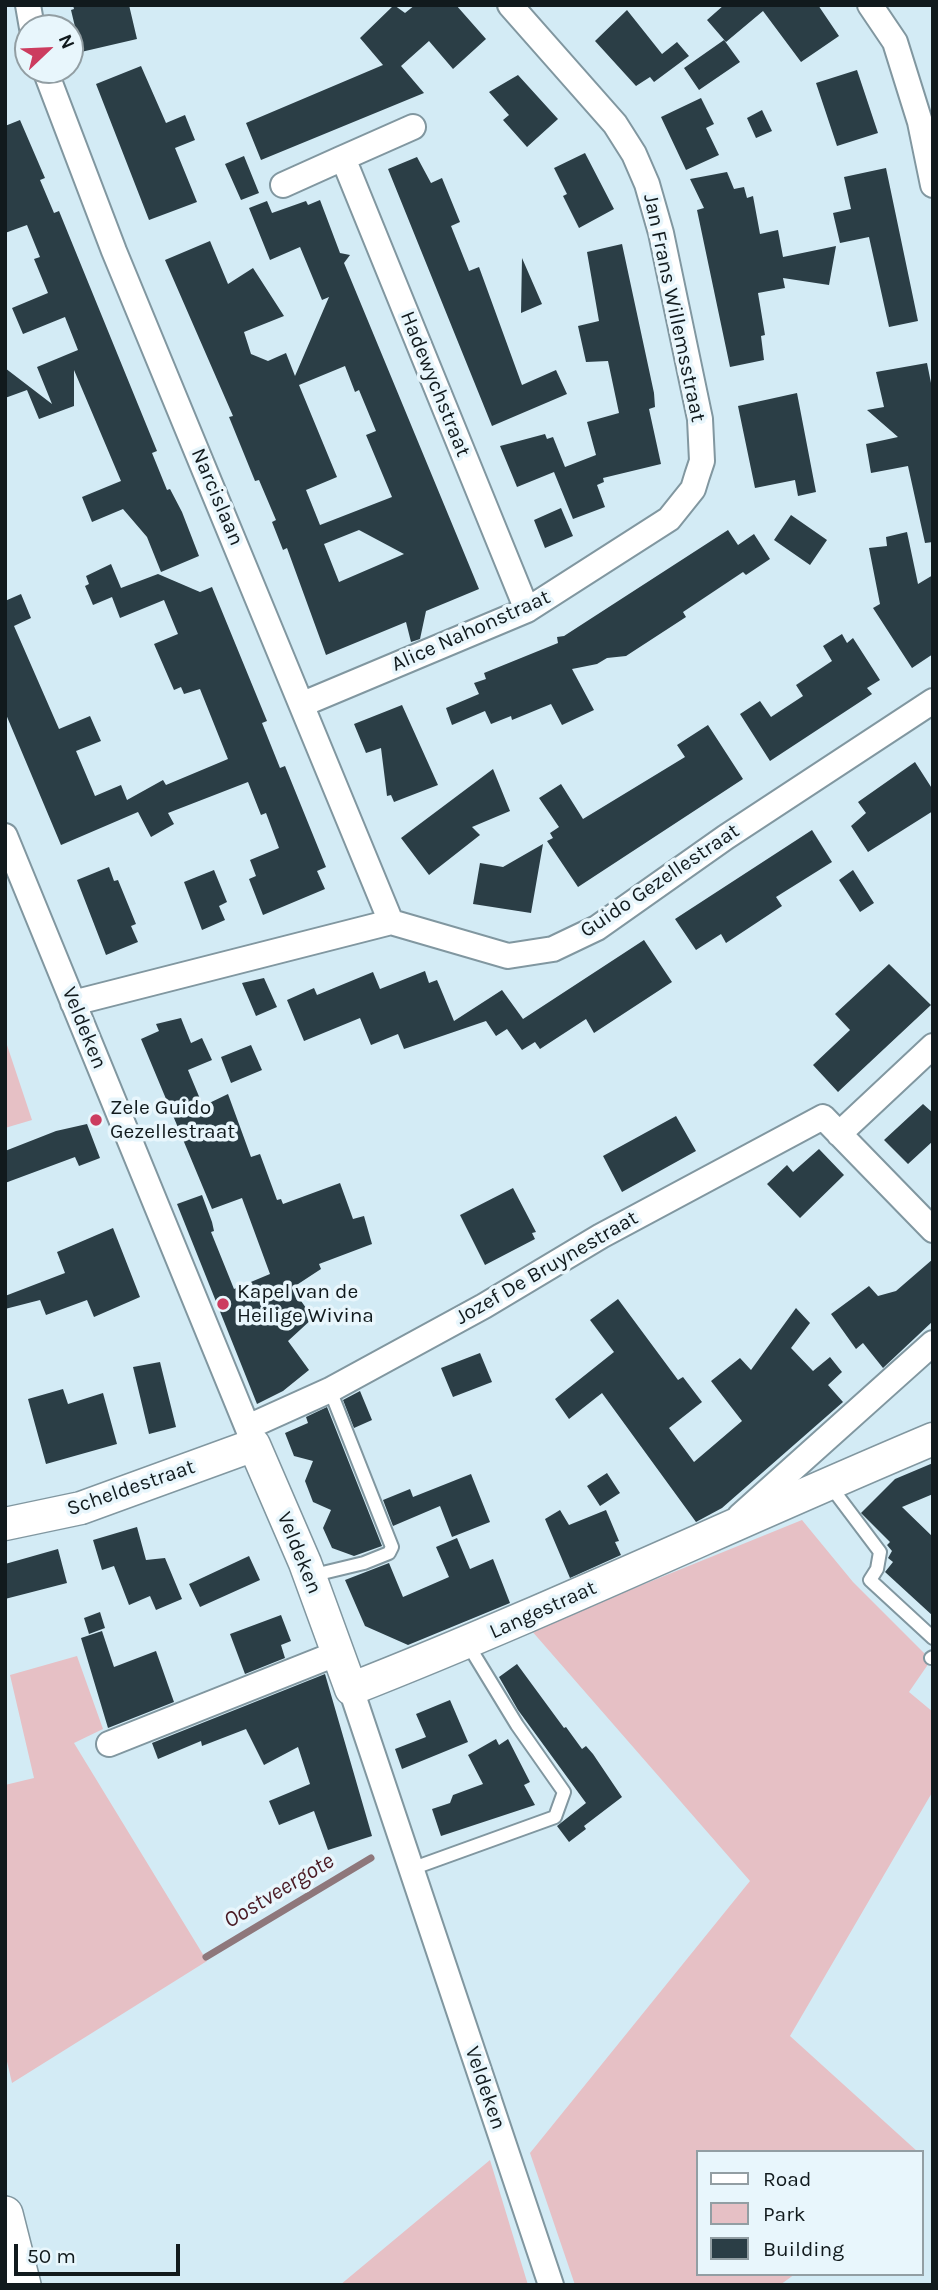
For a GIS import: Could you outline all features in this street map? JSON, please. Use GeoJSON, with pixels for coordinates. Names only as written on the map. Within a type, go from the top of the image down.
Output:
{"type":"FeatureCollection","features":[{"type":"Feature","properties":{"kind":"main road"},"geometry":{"type":"LineString","coordinates":[[5,2214],[23,2285]]}},
{"type":"Feature","properties":{"kind":"street","name":"Jan Frans Willemsstraat"},"geometry":{"type":"LineString","coordinates":[[510,5],[615,124],[634,154],[647,184],[661,233],[700,419],[702,461],[693,489]]}},
{"type":"Feature","properties":{"kind":"street"},"geometry":{"type":"LineString","coordinates":[[870,5],[895,42],[926,121],[933,185]]}},
{"type":"Feature","properties":{"kind":"street","name":"Narcislaan"},"geometry":{"type":"LineString","coordinates":[[51,84],[114,251],[391,922]]}},
{"type":"Feature","properties":{"kind":"street"},"geometry":{"type":"LineString","coordinates":[[283,185],[413,127]]}},
{"type":"Feature","properties":{"kind":"street","name":"Hadewychstraat"},"geometry":{"type":"LineString","coordinates":[[343,159],[527,610]]}},
{"type":"Feature","properties":{"kind":"street","name":"Alice Nahonstraat"},"geometry":{"type":"LineString","coordinates":[[303,704],[527,610],[656,528],[680,508],[693,489]]}},
{"type":"Feature","properties":{"kind":"street","name":"Guido Gezellestraat"},"geometry":{"type":"LineString","coordinates":[[391,922],[508,956],[553,949],[597,928],[726,837],[930,710]]}},
{"type":"Feature","properties":{"kind":"street","name":"Veldeken"},"geometry":{"type":"LineString","coordinates":[[5,836],[310,1576],[351,1689],[551,2285]]}},
{"type":"Feature","properties":{"kind":"street"},"geometry":{"type":"LineString","coordinates":[[73,1003],[391,922]]}},
{"type":"Feature","properties":{"kind":"street"},"geometry":{"type":"LineString","coordinates":[[839,1134],[933,1046]]}},
{"type":"Feature","properties":{"kind":"street","name":"Jozef De Bruynestraat"},"geometry":{"type":"LineString","coordinates":[[251,1436],[484,1306],[601,1236],[823,1117],[933,1230]]}},
{"type":"Feature","properties":{"kind":"street","name":"Langestraat"},"geometry":{"type":"LineString","coordinates":[[732,1524],[933,1343]]}},
{"type":"Feature","properties":{"kind":"street","name":"Scheldestraat"},"geometry":{"type":"LineString","coordinates":[[5,1524],[81,1508],[251,1436]]}},
{"type":"Feature","properties":{"kind":"street","name":"Langestraat"},"geometry":{"type":"LineString","coordinates":[[351,1689],[467,1643],[732,1524],[933,1439]]}},
{"type":"Feature","properties":{"kind":"street"},"geometry":{"type":"LineString","coordinates":[[109,1744],[338,1653]]}},
{"type":"Feature","properties":{"kind":"lane"},"geometry":{"type":"LineString","coordinates":[[310,1576],[364,1563],[389,1553],[392,1547],[330,1390]]}},
{"type":"Feature","properties":{"kind":"lane"},"geometry":{"type":"LineString","coordinates":[[828,1483],[880,1552],[877,1569],[870,1580],[933,1638]]}},
{"type":"Feature","properties":{"kind":"lane"},"geometry":{"type":"LineString","coordinates":[[411,1869],[555,1817],[564,1792],[517,1725],[467,1643]]}},
{"type":"Feature","properties":{"kind":"green space"},"geometry":{"type":"Polygon","coordinates":[[[5,1039],[32,1120],[5,1128],[5,1039]]]}},
{"type":"Feature","properties":{"kind":"green space"},"geometry":{"type":"Polygon","coordinates":[[[802,1520],[853,1582],[931,1660],[909,1692],[933,1712],[933,1791],[790,2036],[916,2150],[696,2150],[696,2276],[792,2276],[780,2285],[575,2285],[530,2153],[750,1881],[531,1630],[802,1520]]]}},
{"type":"Feature","properties":{"kind":"green space"},"geometry":{"type":"Polygon","coordinates":[[[77,1656],[103,1729],[74,1743],[207,1961],[12,2083],[5,2053],[5,1785],[34,1778],[10,1675],[77,1656]]]}},
{"type":"Feature","properties":{"kind":"green space"},"geometry":{"type":"Polygon","coordinates":[[[490,2160],[528,2285],[340,2285],[490,2160]]]}},
{"type":"Feature","properties":{"kind":"building"},"geometry":{"type":"Polygon","coordinates":[[[73,5],[129,5],[137,39],[84,51],[84,14],[72,14],[71,10],[74,9],[73,5]]]}},
{"type":"Feature","properties":{"kind":"building"},"geometry":{"type":"Polygon","coordinates":[[[394,5],[405,13],[415,5],[456,5],[486,39],[453,69],[429,41],[401,66],[424,93],[261,160],[246,123],[383,65],[360,38],[394,5]]]}},
{"type":"Feature","properties":{"kind":"building"},"geometry":{"type":"Polygon","coordinates":[[[724,5],[818,5],[839,36],[801,62],[763,11],[726,42],[707,20],[724,5]]]}},
{"type":"Feature","properties":{"kind":"building"},"geometry":{"type":"Polygon","coordinates":[[[627,10],[662,54],[677,42],[689,56],[654,82],[650,77],[636,86],[595,41],[627,10]]]}},
{"type":"Feature","properties":{"kind":"building"},"geometry":{"type":"Polygon","coordinates":[[[724,40],[740,62],[699,90],[684,68],[724,40]]]}},
{"type":"Feature","properties":{"kind":"building"},"geometry":{"type":"Polygon","coordinates":[[[141,66],[166,123],[185,115],[195,140],[175,148],[197,202],[149,220],[96,84],[141,66]]]}},
{"type":"Feature","properties":{"kind":"building"},"geometry":{"type":"Polygon","coordinates":[[[857,70],[878,133],[837,146],[816,83],[857,70]]]}},
{"type":"Feature","properties":{"kind":"building"},"geometry":{"type":"Polygon","coordinates":[[[518,75],[558,119],[527,147],[503,120],[509,115],[489,92],[518,75]]]}},
{"type":"Feature","properties":{"kind":"building"},"geometry":{"type":"Polygon","coordinates":[[[701,98],[714,124],[706,128],[719,155],[686,170],[661,117],[701,98]]]}},
{"type":"Feature","properties":{"kind":"building"},"geometry":{"type":"Polygon","coordinates":[[[762,110],[772,131],[756,138],[747,118],[762,110]]]}},
{"type":"Feature","properties":{"kind":"building"},"geometry":{"type":"Polygon","coordinates":[[[20,120],[45,178],[40,180],[54,213],[59,211],[157,451],[152,453],[167,490],[170,489],[182,512],[199,556],[161,572],[147,537],[123,509],[92,522],[82,497],[121,481],[74,370],[74,406],[39,419],[27,390],[5,398],[5,368],[52,404],[37,367],[78,350],[65,317],[23,334],[12,308],[48,293],[34,259],[40,257],[27,225],[5,233],[5,126],[20,120]]]}},
{"type":"Feature","properties":{"kind":"building"},"geometry":{"type":"Polygon","coordinates":[[[585,153],[614,209],[579,228],[563,196],[567,194],[554,168],[585,153]]]}},
{"type":"Feature","properties":{"kind":"building"},"geometry":{"type":"Polygon","coordinates":[[[244,156],[259,193],[241,200],[225,164],[244,156]]]}},
{"type":"Feature","properties":{"kind":"building"},"geometry":{"type":"Polygon","coordinates":[[[417,157],[431,183],[442,178],[460,222],[451,226],[469,271],[479,267],[522,385],[556,370],[567,394],[492,426],[388,169],[417,157]]]}},
{"type":"Feature","properties":{"kind":"building"},"geometry":{"type":"Polygon","coordinates":[[[886,168],[918,321],[889,327],[869,237],[840,243],[833,213],[851,209],[844,177],[886,168]]]}},
{"type":"Feature","properties":{"kind":"building"},"geometry":{"type":"Polygon","coordinates":[[[727,172],[734,189],[744,187],[747,198],[753,196],[760,234],[778,230],[783,257],[836,246],[829,285],[783,278],[785,288],[758,293],[765,335],[761,336],[764,360],[730,367],[697,210],[704,208],[690,179],[727,172]]]}},
{"type":"Feature","properties":{"kind":"building"},"geometry":{"type":"Polygon","coordinates":[[[320,200],[340,253],[350,255],[344,263],[479,589],[426,611],[420,639],[411,642],[406,622],[326,655],[287,548],[283,550],[272,522],[276,520],[259,480],[255,481],[229,417],[233,416],[165,260],[210,241],[228,284],[253,268],[284,316],[244,332],[251,354],[268,361],[286,353],[295,376],[329,297],[322,300],[300,247],[270,260],[249,208],[267,201],[272,213],[306,201],[308,205],[320,200]],[[345,366],[299,385],[337,477],[306,490],[320,525],[392,497],[366,435],[376,431],[359,390],[355,392],[345,366]],[[359,530],[324,544],[339,582],[404,554],[359,530]]]}},
{"type":"Feature","properties":{"kind":"building"},"geometry":{"type":"Polygon","coordinates":[[[622,244],[654,393],[655,407],[649,409],[661,464],[603,478],[604,482],[597,485],[605,507],[573,519],[554,472],[517,487],[500,446],[545,434],[547,439],[553,437],[565,467],[596,455],[587,422],[619,413],[608,361],[586,362],[578,326],[599,321],[587,252],[622,244]]]}},
{"type":"Feature","properties":{"kind":"building"},"geometry":{"type":"Polygon","coordinates":[[[522,258],[542,304],[521,313],[522,258]]]}},
{"type":"Feature","properties":{"kind":"building"},"geometry":{"type":"Polygon","coordinates":[[[927,363],[933,393],[933,542],[925,543],[908,466],[871,473],[866,444],[898,437],[867,410],[884,407],[876,372],[927,363]]]}},
{"type":"Feature","properties":{"kind":"building"},"geometry":{"type":"Polygon","coordinates":[[[797,393],[816,492],[798,496],[795,480],[755,488],[738,406],[797,393]]]}},
{"type":"Feature","properties":{"kind":"building"},"geometry":{"type":"Polygon","coordinates":[[[561,508],[573,536],[545,548],[534,520],[561,508]]]}},
{"type":"Feature","properties":{"kind":"building"},"geometry":{"type":"Polygon","coordinates":[[[791,515],[827,540],[810,565],[774,540],[791,515]]]}},
{"type":"Feature","properties":{"kind":"building"},"geometry":{"type":"Polygon","coordinates":[[[728,530],[738,545],[754,534],[770,559],[746,575],[743,572],[683,612],[686,617],[626,656],[607,658],[597,664],[572,669],[594,710],[562,725],[551,704],[512,720],[511,716],[491,724],[485,711],[452,725],[446,708],[479,694],[474,683],[486,679],[484,673],[558,643],[557,637],[564,636],[728,530]]]}},
{"type":"Feature","properties":{"kind":"building"},"geometry":{"type":"Polygon","coordinates":[[[907,532],[918,584],[933,575],[933,654],[912,668],[873,608],[880,604],[869,548],[887,546],[886,537],[907,532]]]}},
{"type":"Feature","properties":{"kind":"building"},"geometry":{"type":"Polygon","coordinates":[[[111,564],[121,588],[158,574],[200,592],[212,587],[267,721],[262,723],[280,768],[285,766],[326,867],[317,871],[325,889],[263,915],[249,879],[256,876],[250,860],[279,848],[266,813],[261,815],[248,782],[168,813],[174,824],[151,837],[138,812],[61,845],[5,712],[5,601],[21,594],[31,618],[14,626],[59,729],[90,716],[101,741],[76,751],[95,796],[121,785],[127,800],[163,780],[166,785],[228,759],[200,689],[184,694],[181,687],[174,690],[154,644],[178,634],[164,600],[120,618],[112,597],[93,605],[85,586],[89,584],[86,576],[111,564]]]}},
{"type":"Feature","properties":{"kind":"building"},"geometry":{"type":"Polygon","coordinates":[[[842,634],[847,643],[853,638],[880,680],[867,688],[872,694],[770,761],[740,714],[760,701],[771,717],[803,696],[796,685],[832,661],[823,646],[842,634]]]}},
{"type":"Feature","properties":{"kind":"building"},"geometry":{"type":"Polygon","coordinates":[[[402,705],[438,785],[394,802],[391,795],[387,796],[381,748],[366,753],[354,724],[402,705]]]}},
{"type":"Feature","properties":{"kind":"building"},"geometry":{"type":"Polygon","coordinates":[[[708,725],[743,779],[578,887],[547,841],[553,838],[550,833],[559,827],[539,798],[561,784],[583,819],[685,757],[677,745],[708,725]]]}},
{"type":"Feature","properties":{"kind":"building"},"geometry":{"type":"Polygon","coordinates":[[[915,762],[933,790],[933,811],[868,852],[851,826],[866,813],[858,802],[915,762]]]}},
{"type":"Feature","properties":{"kind":"building"},"geometry":{"type":"Polygon","coordinates":[[[493,769],[510,811],[472,827],[480,835],[429,875],[401,838],[493,769]]]}},
{"type":"Feature","properties":{"kind":"building"},"geometry":{"type":"Polygon","coordinates":[[[812,830],[832,862],[776,897],[782,906],[726,943],[721,934],[696,950],[675,919],[812,830]]]}},
{"type":"Feature","properties":{"kind":"building"},"geometry":{"type":"Polygon","coordinates":[[[543,844],[531,913],[473,904],[480,863],[503,867],[543,844]]]}},
{"type":"Feature","properties":{"kind":"building"},"geometry":{"type":"Polygon","coordinates":[[[109,867],[114,881],[118,880],[136,924],[131,926],[138,942],[106,955],[77,880],[109,867]]]}},
{"type":"Feature","properties":{"kind":"building"},"geometry":{"type":"Polygon","coordinates":[[[214,870],[227,902],[219,906],[225,920],[202,930],[184,882],[214,870]]]}},
{"type":"Feature","properties":{"kind":"building"},"geometry":{"type":"Polygon","coordinates":[[[853,870],[874,903],[860,912],[839,880],[853,870]]]}},
{"type":"Feature","properties":{"kind":"building"},"geometry":{"type":"Polygon","coordinates":[[[644,940],[672,982],[594,1033],[586,1019],[540,1049],[535,1042],[522,1050],[507,1029],[496,1036],[486,1021],[404,1049],[398,1034],[371,1045],[360,1018],[304,1041],[287,1000],[314,988],[317,995],[373,972],[380,989],[425,971],[429,983],[437,980],[454,1021],[502,990],[523,1019],[644,940]]]}},
{"type":"Feature","properties":{"kind":"building"},"geometry":{"type":"Polygon","coordinates":[[[889,964],[931,1005],[838,1092],[813,1065],[850,1030],[835,1014],[889,964]]]}},
{"type":"Feature","properties":{"kind":"building"},"geometry":{"type":"Polygon","coordinates":[[[264,978],[277,1007],[256,1016],[242,983],[264,978]]]}},
{"type":"Feature","properties":{"kind":"building"},"geometry":{"type":"Polygon","coordinates":[[[181,1018],[191,1043],[202,1038],[212,1060],[188,1070],[203,1106],[228,1094],[251,1157],[260,1154],[277,1200],[281,1199],[283,1204],[340,1183],[353,1219],[364,1216],[372,1244],[319,1264],[321,1269],[292,1288],[313,1318],[288,1341],[309,1370],[283,1391],[257,1404],[177,1204],[202,1195],[212,1222],[214,1231],[211,1232],[234,1289],[270,1274],[242,1198],[212,1209],[141,1039],[159,1031],[156,1024],[181,1018]]]}},
{"type":"Feature","properties":{"kind":"building"},"geometry":{"type":"Polygon","coordinates":[[[251,1045],[262,1070],[231,1083],[221,1057],[251,1045]]]}},
{"type":"Feature","properties":{"kind":"building"},"geometry":{"type":"Polygon","coordinates":[[[923,1104],[933,1113],[933,1141],[908,1164],[884,1140],[923,1104]]]}},
{"type":"Feature","properties":{"kind":"building"},"geometry":{"type":"Polygon","coordinates":[[[676,1116],[696,1151],[622,1192],[603,1156],[676,1116]]]}},
{"type":"Feature","properties":{"kind":"building"},"geometry":{"type":"Polygon","coordinates":[[[87,1124],[100,1158],[79,1166],[75,1157],[5,1183],[5,1151],[56,1131],[87,1124]]]}},
{"type":"Feature","properties":{"kind":"building"},"geometry":{"type":"Polygon","coordinates":[[[819,1149],[844,1175],[800,1218],[767,1184],[787,1165],[793,1172],[819,1149]]]}},
{"type":"Feature","properties":{"kind":"building"},"geometry":{"type":"Polygon","coordinates":[[[513,1188],[536,1232],[532,1233],[535,1239],[485,1265],[460,1215],[513,1188]]]}},
{"type":"Feature","properties":{"kind":"building"},"geometry":{"type":"Polygon","coordinates":[[[113,1228],[140,1297],[94,1317],[87,1300],[46,1315],[40,1300],[5,1309],[5,1296],[65,1273],[57,1252],[113,1228]]]}},
{"type":"Feature","properties":{"kind":"building"},"geometry":{"type":"Polygon","coordinates":[[[933,1259],[933,1321],[883,1368],[863,1343],[856,1349],[831,1314],[869,1286],[878,1296],[896,1291],[933,1259]]]}},
{"type":"Feature","properties":{"kind":"building"},"geometry":{"type":"Polygon","coordinates":[[[618,1299],[678,1380],[683,1377],[702,1402],[669,1428],[694,1462],[742,1421],[711,1381],[740,1358],[751,1370],[796,1308],[810,1323],[791,1348],[813,1371],[830,1357],[842,1372],[828,1385],[843,1402],[722,1508],[696,1522],[602,1393],[569,1419],[555,1399],[614,1352],[590,1320],[618,1299]]]}},
{"type":"Feature","properties":{"kind":"building"},"geometry":{"type":"Polygon","coordinates":[[[480,1353],[492,1382],[453,1397],[441,1368],[480,1353]]]}},
{"type":"Feature","properties":{"kind":"building"},"geometry":{"type":"Polygon","coordinates":[[[160,1362],[176,1427],[149,1434],[133,1367],[160,1362]]]}},
{"type":"Feature","properties":{"kind":"building"},"geometry":{"type":"Polygon","coordinates":[[[63,1389],[68,1404],[103,1393],[117,1444],[46,1464],[28,1399],[63,1389]]]}},
{"type":"Feature","properties":{"kind":"building"},"geometry":{"type":"Polygon","coordinates":[[[360,1391],[372,1420],[354,1428],[343,1400],[360,1391]]]}},
{"type":"Feature","properties":{"kind":"building"},"geometry":{"type":"Polygon","coordinates":[[[327,1407],[382,1546],[354,1556],[332,1548],[323,1528],[331,1510],[313,1502],[305,1481],[313,1461],[294,1456],[285,1433],[308,1423],[306,1417],[327,1407]]]}},
{"type":"Feature","properties":{"kind":"building"},"geometry":{"type":"Polygon","coordinates":[[[933,1463],[933,1494],[902,1507],[933,1537],[933,1616],[885,1572],[893,1562],[888,1558],[892,1551],[887,1545],[890,1542],[861,1513],[895,1479],[933,1463]]]}},
{"type":"Feature","properties":{"kind":"building"},"geometry":{"type":"Polygon","coordinates":[[[607,1473],[620,1493],[600,1506],[587,1486],[607,1473]]]}},
{"type":"Feature","properties":{"kind":"building"},"geometry":{"type":"Polygon","coordinates":[[[471,1474],[490,1522],[452,1537],[440,1506],[393,1526],[383,1500],[410,1489],[413,1497],[471,1474]]]}},
{"type":"Feature","properties":{"kind":"building"},"geometry":{"type":"Polygon","coordinates":[[[560,1510],[569,1525],[606,1510],[619,1541],[615,1542],[621,1555],[570,1578],[545,1519],[560,1510]]]}},
{"type":"Feature","properties":{"kind":"building"},"geometry":{"type":"Polygon","coordinates":[[[137,1527],[146,1560],[165,1558],[182,1599],[156,1610],[150,1596],[129,1605],[114,1566],[102,1570],[93,1540],[137,1527]]]}},
{"type":"Feature","properties":{"kind":"building"},"geometry":{"type":"Polygon","coordinates":[[[457,1538],[470,1569],[493,1559],[510,1603],[408,1645],[365,1626],[345,1580],[389,1563],[403,1597],[449,1577],[436,1547],[457,1538]]]}},
{"type":"Feature","properties":{"kind":"building"},"geometry":{"type":"Polygon","coordinates":[[[58,1549],[67,1583],[5,1599],[5,1564],[58,1549]]]}},
{"type":"Feature","properties":{"kind":"building"},"geometry":{"type":"Polygon","coordinates":[[[249,1556],[260,1580],[200,1607],[189,1584],[249,1556]]]}},
{"type":"Feature","properties":{"kind":"building"},"geometry":{"type":"Polygon","coordinates":[[[100,1612],[105,1628],[89,1634],[84,1618],[100,1612]]]}},
{"type":"Feature","properties":{"kind":"building"},"geometry":{"type":"Polygon","coordinates":[[[281,1615],[291,1641],[281,1645],[285,1658],[245,1674],[230,1634],[281,1615]]]}},
{"type":"Feature","properties":{"kind":"building"},"geometry":{"type":"Polygon","coordinates":[[[102,1631],[114,1667],[156,1651],[174,1702],[108,1728],[81,1638],[102,1631]]]}},
{"type":"Feature","properties":{"kind":"building"},"geometry":{"type":"Polygon","coordinates":[[[517,1664],[564,1728],[566,1727],[582,1749],[586,1746],[593,1754],[622,1797],[584,1826],[586,1829],[569,1842],[557,1826],[586,1803],[518,1710],[499,1677],[517,1664]]]}},
{"type":"Feature","properties":{"kind":"building"},"geometry":{"type":"Polygon","coordinates":[[[325,1674],[372,1836],[328,1850],[314,1811],[279,1825],[269,1801],[310,1784],[298,1747],[264,1765],[246,1729],[202,1746],[201,1741],[158,1759],[152,1743],[325,1674]]]}},
{"type":"Feature","properties":{"kind":"building"},"geometry":{"type":"Polygon","coordinates":[[[450,1700],[468,1742],[402,1769],[395,1749],[426,1737],[416,1714],[450,1700]]]}},
{"type":"Feature","properties":{"kind":"building"},"geometry":{"type":"Polygon","coordinates":[[[496,1739],[499,1745],[508,1739],[530,1782],[524,1785],[535,1805],[441,1836],[432,1809],[450,1803],[453,1795],[483,1784],[468,1755],[496,1739]]]}},
{"type":"Feature","properties":{"kind":"waterway","name":"Oostveergote"},"geometry":{"type":"LineString","coordinates":[[206,1957],[371,1858]]}},
{"type":"Feature","properties":{"kind":"place","name":"Zele Guido Gezellestraat"},"geometry":{"type":"Point","coordinates":[96,1120]}},
{"type":"Feature","properties":{"kind":"place","name":"Kapel van de Heilige Wivina"},"geometry":{"type":"Point","coordinates":[223,1304]}}]}
